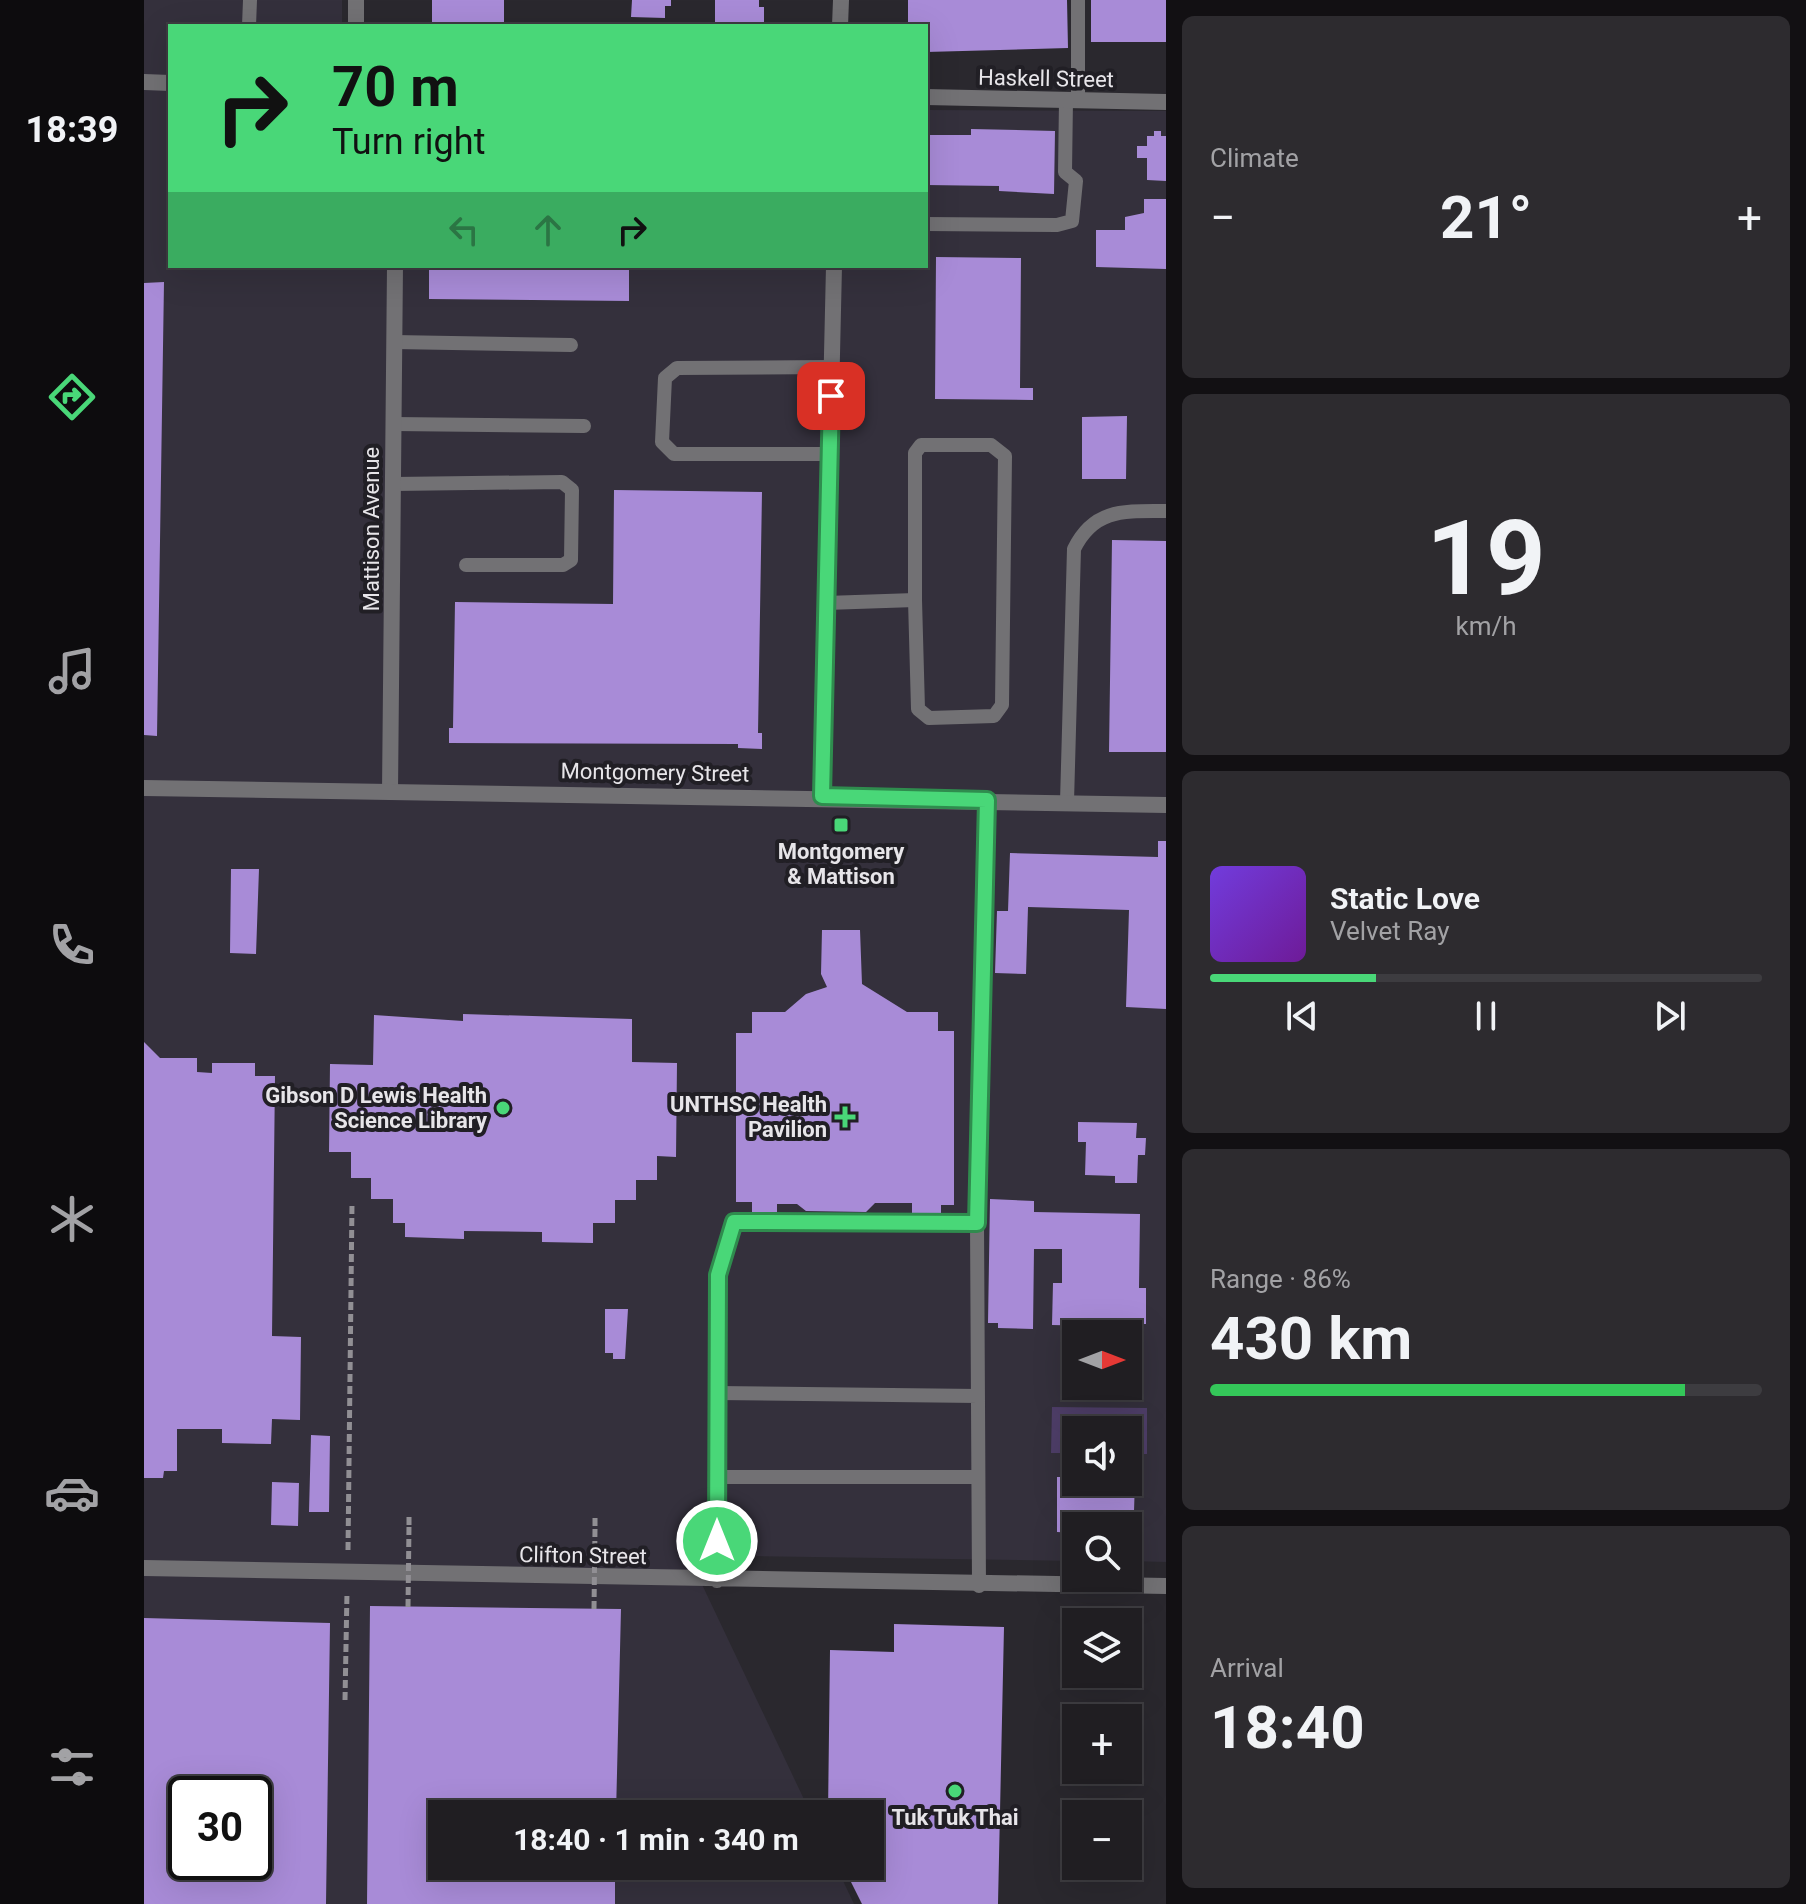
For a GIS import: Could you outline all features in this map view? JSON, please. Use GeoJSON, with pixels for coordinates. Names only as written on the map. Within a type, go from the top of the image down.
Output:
{"type":"FeatureCollection","features":[{"type":"Feature","properties":{"kind":"street"},"geometry":{"type":"LineString","coordinates":[[356,0],[356,24]]}},
{"type":"Feature","properties":{"kind":"street"},"geometry":{"type":"LineString","coordinates":[[840,24],[841,0]]}},
{"type":"Feature","properties":{"kind":"street"},"geometry":{"type":"LineString","coordinates":[[144,82],[168,83]]}},
{"type":"Feature","properties":{"kind":"street","name":"Haskell Street"},"geometry":{"type":"LineString","coordinates":[[928,97],[1166,102]]}},
{"type":"Feature","properties":{"kind":"street","name":"Mattison Avenue"},"geometry":{"type":"LineString","coordinates":[[390,792],[395,268]]}},
{"type":"Feature","properties":{"kind":"street"},"geometry":{"type":"LineString","coordinates":[[822,796],[834,268]]}},
{"type":"Feature","properties":{"kind":"street","name":"Montgomery Street"},"geometry":{"type":"LineString","coordinates":[[144,788],[822,796],[1166,805]]}},
{"type":"Feature","properties":{"kind":"street"},"geometry":{"type":"LineString","coordinates":[[717,1580],[718,1275],[734,1222]]}},
{"type":"Feature","properties":{"kind":"street","name":"Clifton Street"},"geometry":{"type":"LineString","coordinates":[[144,1568],[979,1586],[1166,1586]]}},
{"type":"Feature","properties":{"kind":"lane"},"geometry":{"type":"LineString","coordinates":[[249,24],[250,0]]}},
{"type":"Feature","properties":{"kind":"lane"},"geometry":{"type":"LineString","coordinates":[[928,224],[1057,225],[1072,221],[1076,181],[1065,172],[1078,0]]}},
{"type":"Feature","properties":{"kind":"lane"},"geometry":{"type":"LineString","coordinates":[[394,342],[571,345]]}},
{"type":"Feature","properties":{"kind":"lane"},"geometry":{"type":"LineString","coordinates":[[830,454],[674,454],[662,442],[665,378],[677,368],[832,367]]}},
{"type":"Feature","properties":{"kind":"lane"},"geometry":{"type":"LineString","coordinates":[[394,424],[584,426]]}},
{"type":"Feature","properties":{"kind":"lane"},"geometry":{"type":"LineString","coordinates":[[921,445],[991,445],[1005,456],[1002,705],[994,716],[929,718],[918,709],[915,600],[915,453],[921,445]]}},
{"type":"Feature","properties":{"kind":"lane"},"geometry":{"type":"LineString","coordinates":[[394,484],[562,482],[572,490],[571,560],[563,565],[466,565]]}},
{"type":"Feature","properties":{"kind":"lane"},"geometry":{"type":"LineString","coordinates":[[1067,802],[1074,549],[1082,533],[1118,511],[1166,511]]}},
{"type":"Feature","properties":{"kind":"lane"},"geometry":{"type":"LineString","coordinates":[[826,603],[915,600]]}},
{"type":"Feature","properties":{"kind":"lane"},"geometry":{"type":"LineString","coordinates":[[979,1586],[977,1223],[987,800]]}},
{"type":"Feature","properties":{"kind":"lane"},"geometry":{"type":"LineString","coordinates":[[734,1222],[977,1223]]}},
{"type":"Feature","properties":{"kind":"lane"},"geometry":{"type":"LineString","coordinates":[[717,1393],[978,1396]]}},
{"type":"Feature","properties":{"kind":"lane"},"geometry":{"type":"LineString","coordinates":[[717,1477],[978,1477]]}},
{"type":"Feature","properties":{"kind":"path"},"geometry":{"type":"LineString","coordinates":[[345,1700],[352,1203]]}},
{"type":"Feature","properties":{"kind":"path"},"geometry":{"type":"LineString","coordinates":[[408,1607],[409,1517]]}},
{"type":"Feature","properties":{"kind":"path"},"geometry":{"type":"LineString","coordinates":[[594,1609],[595,1518]]}},
{"type":"Feature","properties":{"kind":"shaded area"},"geometry":{"type":"Polygon","coordinates":[[[144,0],[342,0],[342,24],[168,24],[168,268],[928,268],[928,110],[1166,111],[1166,1562],[1142,1561],[1142,1512],[1062,1512],[1062,1561],[688,1555],[804,1800],[428,1800],[428,1880],[843,1880],[854,1904],[144,1904],[144,0]]]}},
{"type":"Feature","properties":{"kind":"shaded area"},"geometry":{"type":"Polygon","coordinates":[[[1052,1407],[1147,1408],[1147,1454],[1142,1454],[1142,1416],[1062,1416],[1062,1453],[1051,1453],[1052,1407]]]}},
{"type":"Feature","properties":{"kind":"building"},"geometry":{"type":"Polygon","coordinates":[[[432,0],[504,0],[504,24],[432,24],[432,0]]]}},
{"type":"Feature","properties":{"kind":"building"},"geometry":{"type":"Polygon","coordinates":[[[632,0],[671,0],[671,6],[665,6],[665,18],[631,17],[632,0]]]}},
{"type":"Feature","properties":{"kind":"building"},"geometry":{"type":"Polygon","coordinates":[[[715,0],[759,0],[759,7],[764,7],[764,24],[715,24],[715,0]]]}},
{"type":"Feature","properties":{"kind":"building"},"geometry":{"type":"Polygon","coordinates":[[[908,0],[1067,0],[1068,48],[928,52],[928,24],[908,24],[908,0]]]}},
{"type":"Feature","properties":{"kind":"building"},"geometry":{"type":"Polygon","coordinates":[[[1091,0],[1166,0],[1166,42],[1091,42],[1091,0]]]}},
{"type":"Feature","properties":{"kind":"building"},"geometry":{"type":"Polygon","coordinates":[[[971,129],[1055,131],[1054,194],[999,191],[999,186],[928,185],[928,135],[971,135],[971,129]]]}},
{"type":"Feature","properties":{"kind":"building"},"geometry":{"type":"Polygon","coordinates":[[[1154,131],[1161,131],[1161,136],[1166,136],[1166,181],[1147,180],[1147,158],[1137,158],[1137,146],[1147,146],[1147,136],[1154,136],[1154,131]]]}},
{"type":"Feature","properties":{"kind":"building"},"geometry":{"type":"Polygon","coordinates":[[[1144,199],[1166,199],[1166,269],[1096,267],[1096,230],[1125,230],[1125,217],[1144,213],[1144,199]]]}},
{"type":"Feature","properties":{"kind":"building"},"geometry":{"type":"Polygon","coordinates":[[[936,257],[1021,258],[1020,388],[1033,388],[1033,400],[935,399],[936,257]]]}},
{"type":"Feature","properties":{"kind":"building"},"geometry":{"type":"Polygon","coordinates":[[[429,268],[629,268],[629,301],[429,299],[429,268]]]}},
{"type":"Feature","properties":{"kind":"building"},"geometry":{"type":"Polygon","coordinates":[[[164,282],[157,736],[144,735],[144,283],[164,282]]]}},
{"type":"Feature","properties":{"kind":"building"},"geometry":{"type":"Polygon","coordinates":[[[1127,416],[1126,479],[1082,479],[1082,417],[1127,416]]]}},
{"type":"Feature","properties":{"kind":"building"},"geometry":{"type":"Polygon","coordinates":[[[614,490],[762,492],[758,733],[762,733],[762,749],[738,748],[738,744],[449,743],[449,728],[453,728],[455,602],[613,604],[614,490]]]}},
{"type":"Feature","properties":{"kind":"building"},"geometry":{"type":"Polygon","coordinates":[[[1112,540],[1166,541],[1166,752],[1109,752],[1112,540]]]}},
{"type":"Feature","properties":{"kind":"building"},"geometry":{"type":"Polygon","coordinates":[[[1158,841],[1166,841],[1166,1009],[1126,1007],[1129,910],[1028,907],[1026,974],[995,973],[997,911],[1008,911],[1010,853],[1158,857],[1158,841]]]}},
{"type":"Feature","properties":{"kind":"building"},"geometry":{"type":"Polygon","coordinates":[[[231,869],[259,869],[256,954],[230,953],[231,869]]]}},
{"type":"Feature","properties":{"kind":"building","name":"UNTHSC Health Pavilion"},"geometry":{"type":"Polygon","coordinates":[[[822,930],[860,930],[862,984],[907,1012],[938,1012],[938,1031],[954,1031],[954,1205],[941,1205],[941,1215],[912,1215],[912,1203],[875,1203],[866,1212],[806,1211],[797,1204],[777,1204],[777,1212],[752,1212],[752,1202],[736,1202],[736,1033],[752,1033],[752,1012],[785,1012],[806,994],[827,987],[821,974],[822,930]]]}},
{"type":"Feature","properties":{"kind":"building","name":"Gibson D Lewis Health Science Library"},"geometry":{"type":"Polygon","coordinates":[[[463,1014],[632,1019],[632,1062],[677,1063],[676,1157],[657,1156],[657,1180],[636,1180],[636,1200],[615,1200],[615,1223],[593,1223],[593,1243],[542,1242],[542,1232],[464,1231],[464,1239],[405,1237],[405,1223],[393,1223],[393,1199],[371,1199],[371,1178],[351,1178],[351,1152],[329,1152],[330,1064],[373,1065],[374,1015],[463,1021],[463,1014]]]}},
{"type":"Feature","properties":{"kind":"building"},"geometry":{"type":"Polygon","coordinates":[[[144,1042],[160,1058],[197,1058],[197,1072],[212,1073],[212,1063],[255,1063],[255,1076],[275,1076],[272,1336],[301,1337],[300,1420],[272,1419],[271,1444],[222,1443],[222,1429],[177,1429],[177,1471],[164,1471],[163,1478],[144,1478],[144,1042]]]}},
{"type":"Feature","properties":{"kind":"building"},"geometry":{"type":"Polygon","coordinates":[[[1078,1122],[1137,1123],[1136,1138],[1146,1138],[1145,1155],[1138,1155],[1137,1183],[1115,1183],[1115,1176],[1085,1175],[1086,1142],[1078,1142],[1078,1122]]]}},
{"type":"Feature","properties":{"kind":"building"},"geometry":{"type":"Polygon","coordinates":[[[990,1199],[1034,1201],[1034,1212],[1140,1214],[1139,1288],[1146,1288],[1146,1324],[1142,1324],[1142,1320],[1062,1320],[1062,1325],[1052,1325],[1053,1283],[1062,1283],[1062,1249],[1034,1249],[1033,1329],[998,1328],[998,1323],[988,1323],[990,1199]]]}},
{"type":"Feature","properties":{"kind":"building"},"geometry":{"type":"Polygon","coordinates":[[[605,1309],[628,1309],[625,1359],[613,1359],[613,1353],[605,1353],[605,1309]]]}},
{"type":"Feature","properties":{"kind":"building"},"geometry":{"type":"Polygon","coordinates":[[[311,1435],[330,1436],[329,1512],[309,1512],[311,1435]]]}},
{"type":"Feature","properties":{"kind":"building"},"geometry":{"type":"Polygon","coordinates":[[[1057,1477],[1062,1477],[1062,1496],[1134,1496],[1134,1512],[1062,1512],[1062,1532],[1057,1532],[1057,1477]]]}},
{"type":"Feature","properties":{"kind":"building"},"geometry":{"type":"Polygon","coordinates":[[[272,1482],[299,1483],[298,1526],[271,1525],[272,1482]]]}},
{"type":"Feature","properties":{"kind":"building"},"geometry":{"type":"Polygon","coordinates":[[[370,1606],[621,1609],[616,1800],[428,1800],[428,1880],[615,1880],[615,1904],[367,1904],[370,1606]]]}},
{"type":"Feature","properties":{"kind":"building"},"geometry":{"type":"Polygon","coordinates":[[[144,1618],[330,1623],[326,1904],[144,1904],[144,1618]]]}},
{"type":"Feature","properties":{"kind":"building"},"geometry":{"type":"Polygon","coordinates":[[[894,1624],[1004,1627],[998,1904],[862,1904],[850,1880],[884,1880],[884,1800],[828,1800],[830,1650],[894,1652],[894,1624]]]}},
{"type":"Feature","properties":{"kind":"place","name":"Montgomery & Mattison"},"geometry":{"type":"Point","coordinates":[841,825]}},
{"type":"Feature","properties":{"kind":"place","name":"Gibson D Lewis Health Science Library"},"geometry":{"type":"Point","coordinates":[503,1108]}},
{"type":"Feature","properties":{"kind":"place","name":"UNTHSC Health Pavilion"},"geometry":{"type":"Point","coordinates":[845,1117]}},
{"type":"Feature","properties":{"kind":"place","name":"Tuk Tuk Thai"},"geometry":{"type":"Point","coordinates":[955,1791]}},
{"type":"Feature","properties":{"kind":"route"},"geometry":{"type":"LineString","coordinates":[[717,1541],[718,1275],[734,1222],[977,1223],[987,800],[822,796],[831,396]]}}]}
